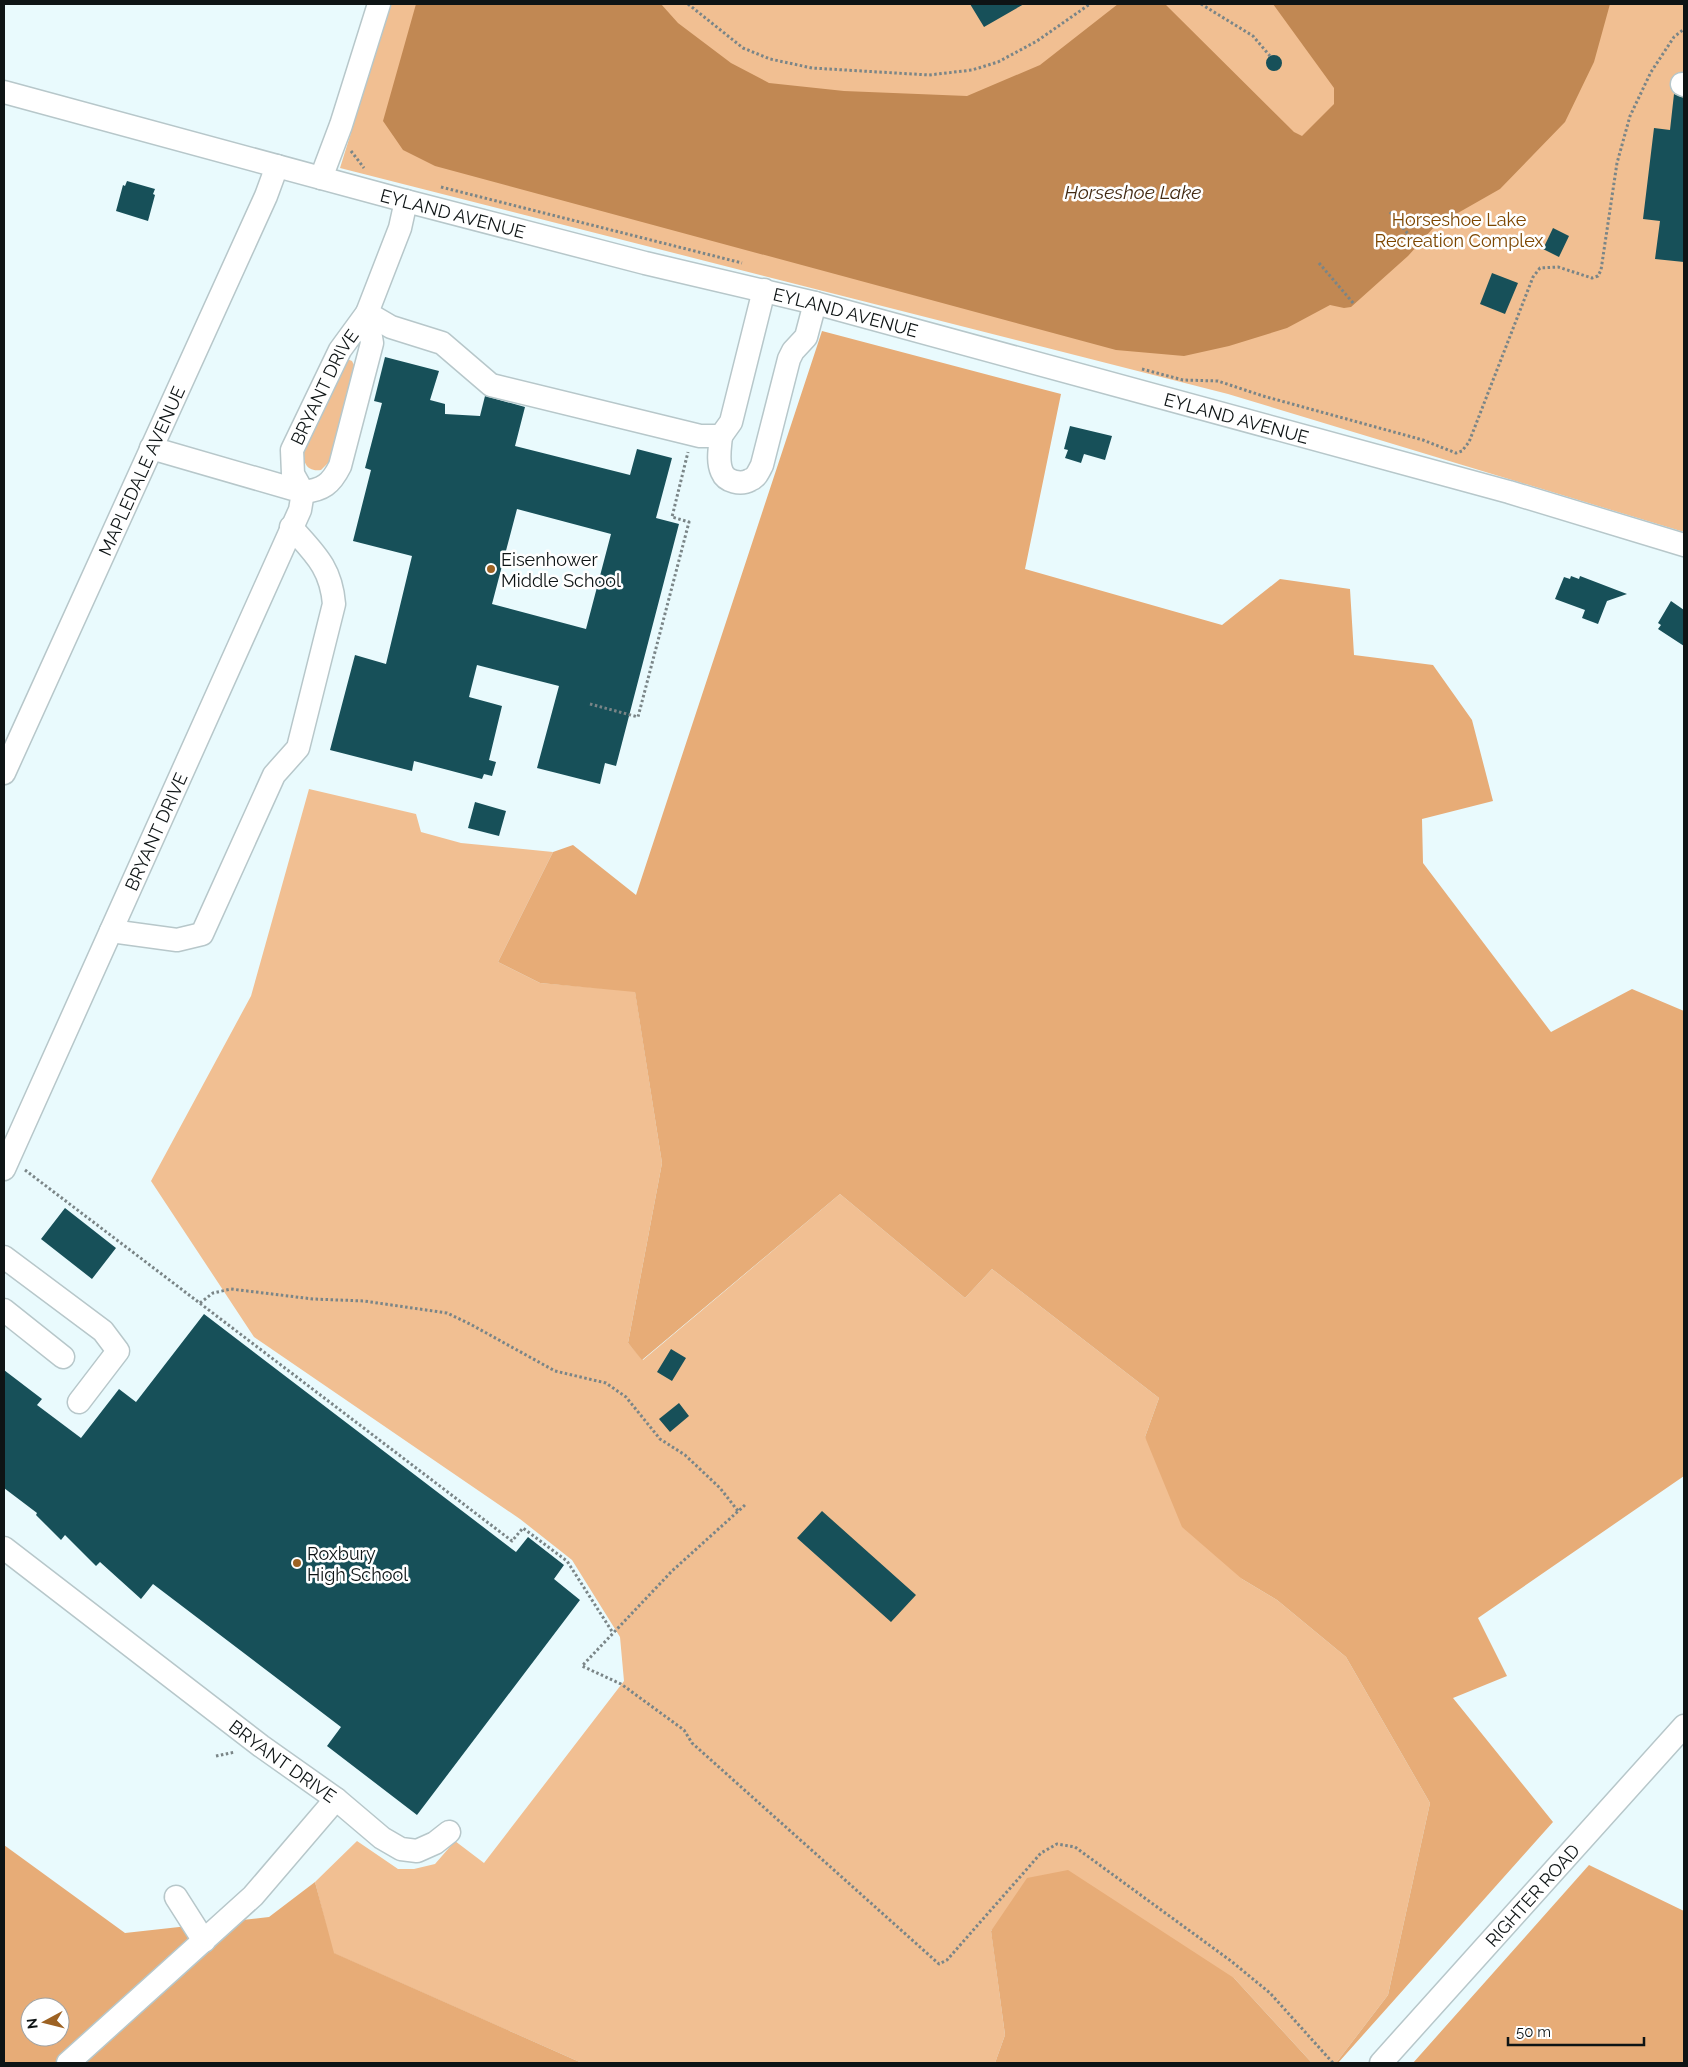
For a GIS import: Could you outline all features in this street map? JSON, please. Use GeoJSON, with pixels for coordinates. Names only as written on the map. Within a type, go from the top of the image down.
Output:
{"type":"FeatureCollection","features":[{"type":"Feature","properties":{"kind":"street"},"geometry":{"type":"LineString","coordinates":[[321,178],[341,125],[378,4]]}},
{"type":"Feature","properties":{"kind":"street","name":"EYLAND AVENUE"},"geometry":{"type":"LineString","coordinates":[[4,92],[406,201],[644,263],[815,303],[1509,492],[1684,544]]}},
{"type":"Feature","properties":{"kind":"street","name":"MAPLEDALE AVENUE"},"geometry":{"type":"LineString","coordinates":[[4,773],[266,196],[277,166]]}},
{"type":"Feature","properties":{"kind":"street","name":"BRYANT DRIVE"},"geometry":{"type":"LineString","coordinates":[[12,1168],[111,931],[300,510],[303,492],[293,474],[292,450],[340,350],[367,313],[400,228],[406,201]]}},
{"type":"Feature","properties":{"kind":"street"},"geometry":{"type":"LineString","coordinates":[[764,290],[731,422],[721,436],[719,464],[723,475],[732,481],[741,483],[750,480],[757,474],[762,465],[789,359],[793,351],[806,337],[815,303]]}},
{"type":"Feature","properties":{"kind":"street"},"geometry":{"type":"LineString","coordinates":[[367,313],[391,327],[442,343],[491,385],[700,436],[721,436]]}},
{"type":"Feature","properties":{"kind":"street","name":"BRYANT DRIVE"},"geometry":{"type":"LineString","coordinates":[[303,492],[318,491],[336,474],[340,466],[372,343],[367,313]]}},
{"type":"Feature","properties":{"kind":"street"},"geometry":{"type":"LineString","coordinates":[[151,448],[303,492]]}},
{"type":"Feature","properties":{"kind":"street"},"geometry":{"type":"LineString","coordinates":[[111,931],[177,940],[202,934],[274,776],[298,748],[334,604],[331,580],[321,561],[292,527]]}},
{"type":"Feature","properties":{"kind":"street"},"geometry":{"type":"LineString","coordinates":[[4,1257],[103,1331],[118,1351],[79,1402]]}},
{"type":"Feature","properties":{"kind":"street"},"geometry":{"type":"LineString","coordinates":[[4,1310],[63,1357]]}},
{"type":"Feature","properties":{"kind":"street","name":"BRYANT DRIVE"},"geometry":{"type":"LineString","coordinates":[[4,1548],[261,1746],[336,1799],[253,1896],[68,2063]]}},
{"type":"Feature","properties":{"kind":"street","name":"RIGHTER ROAD"},"geometry":{"type":"LineString","coordinates":[[1381,2063],[1684,1726]]}},
{"type":"Feature","properties":{"kind":"street"},"geometry":{"type":"LineString","coordinates":[[336,1799],[369,1828],[400,1849],[418,1851],[435,1843],[449,1832]]}},
{"type":"Feature","properties":{"kind":"street"},"geometry":{"type":"LineString","coordinates":[[176,1897],[204,1941]]}},
{"type":"Feature","properties":{"kind":"path"},"geometry":{"type":"LineString","coordinates":[[688,4],[743,48],[770,60],[812,68],[929,75],[972,70],[998,62],[1038,41],[1090,4]]}},
{"type":"Feature","properties":{"kind":"path"},"geometry":{"type":"LineString","coordinates":[[1201,4],[1253,36],[1270,56]]}},
{"type":"Feature","properties":{"kind":"path"},"geometry":{"type":"LineString","coordinates":[[1135,367],[1183,380],[1218,381],[1263,396],[1423,440],[1450,452],[1462,451],[1469,442],[1533,277],[1540,268],[1558,267],[1592,278],[1598,276],[1601,270],[1617,163],[1630,116],[1651,72],[1674,37],[1684,29]]}},
{"type":"Feature","properties":{"kind":"path"},"geometry":{"type":"LineString","coordinates":[[348,144],[354,156],[364,168]]}},
{"type":"Feature","properties":{"kind":"path"},"geometry":{"type":"LineString","coordinates":[[440,187],[746,264]]}},
{"type":"Feature","properties":{"kind":"path"},"geometry":{"type":"LineString","coordinates":[[1390,212],[1418,246]]}},
{"type":"Feature","properties":{"kind":"path"},"geometry":{"type":"LineString","coordinates":[[1319,263],[1354,304]]}},
{"type":"Feature","properties":{"kind":"path"},"geometry":{"type":"LineString","coordinates":[[590,704],[638,717],[689,522],[672,517],[689,449]]}},
{"type":"Feature","properties":{"kind":"path"},"geometry":{"type":"LineString","coordinates":[[12,1168],[200,1303],[512,1541],[523,1528],[567,1561],[614,1633]]}},
{"type":"Feature","properties":{"kind":"path"},"geometry":{"type":"LineString","coordinates":[[200,1303],[213,1293],[231,1289],[313,1298],[364,1301],[447,1313],[554,1371],[606,1383],[626,1396],[660,1439],[686,1455],[720,1488],[738,1511]]}},
{"type":"Feature","properties":{"kind":"path"},"geometry":{"type":"LineString","coordinates":[[745,1505],[672,1571],[582,1666],[621,1684],[684,1730],[692,1743],[939,1964],[947,1960],[1041,1853],[1057,1844],[1075,1847],[1232,1961],[1270,1993],[1334,2063]]}},
{"type":"Feature","properties":{"kind":"path"},"geometry":{"type":"LineString","coordinates":[[216,1756],[243,1750]]}},
{"type":"Feature","properties":{"kind":"green space","name":"Horseshoe Lake Recreation Complex"},"geometry":{"type":"Polygon","coordinates":[[[391,4],[1684,4],[1684,532],[1228,394],[340,168],[391,4]]]}},
{"type":"Feature","properties":{"kind":"green space"},"geometry":{"type":"Polygon","coordinates":[[[347,359],[352,361],[354,365],[330,461],[321,470],[309,468],[305,462],[303,449],[347,359]]]}},
{"type":"Feature","properties":{"kind":"green space"},"geometry":{"type":"Polygon","coordinates":[[[309,789],[416,814],[421,832],[461,843],[553,852],[498,962],[540,983],[635,991],[662,1163],[628,1343],[643,1360],[840,1194],[965,1298],[992,1269],[1159,1398],[1145,1437],[1242,1579],[1277,1600],[1346,1657],[1430,1803],[1388,1995],[1336,2063],[1312,2063],[1234,1978],[991,1930],[1005,2035],[995,2063],[582,2063],[333,1953],[315,1882],[357,1841],[398,1869],[414,1869],[435,1864],[455,1841],[484,1863],[624,1681],[620,1637],[572,1560],[520,1519],[254,1337],[151,1181],[251,996],[309,789]]]}},
{"type":"Feature","properties":{"kind":"shaded area"},"geometry":{"type":"Polygon","coordinates":[[[822,331],[1061,394],[1025,569],[1222,625],[1280,579],[1350,589],[1354,655],[1433,665],[1472,720],[1493,801],[1422,819],[1423,863],[1551,1032],[1632,989],[1684,1011],[1684,1476],[1478,1618],[1507,1676],[1453,1698],[1553,1822],[1338,2063],[1336,2063],[1388,1995],[1430,1803],[1346,1657],[1277,1600],[1242,1579],[1182,1527],[1145,1437],[1159,1398],[992,1269],[965,1298],[840,1194],[642,1360],[628,1343],[662,1163],[635,992],[540,983],[498,962],[553,852],[573,845],[636,895],[822,331]]]}},
{"type":"Feature","properties":{"kind":"shaded area"},"geometry":{"type":"Polygon","coordinates":[[[4,1845],[125,1933],[269,1917],[315,1882],[334,1953],[582,2063],[4,2063],[4,1845]]]}},
{"type":"Feature","properties":{"kind":"shaded area"},"geometry":{"type":"Polygon","coordinates":[[[1589,1865],[1684,1911],[1684,2063],[1413,2063],[1589,1865]]]}},
{"type":"Feature","properties":{"kind":"shaded area"},"geometry":{"type":"Polygon","coordinates":[[[1068,1870],[1234,1978],[1312,2063],[995,2063],[1005,2035],[991,1931],[1027,1878],[1068,1870]]]}},
{"type":"Feature","properties":{"kind":"water","name":"Horseshoe Lake"},"geometry":{"type":"Polygon","coordinates":[[[416,4],[661,4],[678,23],[731,63],[769,83],[844,91],[967,96],[1040,65],[1118,4],[1165,4],[1294,132],[1302,136],[1334,104],[1334,88],[1273,4],[1610,4],[1594,62],[1565,122],[1500,189],[1435,226],[1408,256],[1351,307],[1344,308],[1330,305],[1287,328],[1229,346],[1184,356],[1116,350],[435,166],[403,150],[383,121],[416,4]]]}},
{"type":"Feature","properties":{"kind":"building"},"geometry":{"type":"Polygon","coordinates":[[[970,4],[1024,4],[984,27],[970,4]]]}},
{"type":"Feature","properties":{"kind":"building"},"geometry":{"type":"Polygon","coordinates":[[[1271,55],[1277,55],[1282,60],[1280,69],[1271,71],[1266,66],[1266,60],[1271,55]]]}},
{"type":"Feature","properties":{"kind":"building"},"geometry":{"type":"Polygon","coordinates":[[[1674,94],[1684,98],[1684,262],[1655,259],[1660,221],[1643,219],[1654,128],[1670,130],[1674,94]]]}},
{"type":"Feature","properties":{"kind":"building"},"geometry":{"type":"Polygon","coordinates":[[[127,181],[155,189],[148,221],[116,211],[123,185],[125,186],[127,181]]]}},
{"type":"Feature","properties":{"kind":"building"},"geometry":{"type":"Polygon","coordinates":[[[1553,228],[1569,236],[1559,257],[1543,249],[1553,228]]]}},
{"type":"Feature","properties":{"kind":"building"},"geometry":{"type":"Polygon","coordinates":[[[1492,273],[1518,283],[1505,314],[1480,304],[1492,273]]]}},
{"type":"Feature","properties":{"kind":"building","name":"Eisenhower Middle School"},"geometry":{"type":"Polygon","coordinates":[[[385,357],[439,371],[430,400],[445,404],[445,414],[480,416],[485,396],[525,407],[515,446],[630,475],[637,449],[672,458],[656,518],[679,524],[616,766],[605,763],[600,784],[537,768],[559,686],[477,665],[469,697],[502,706],[489,760],[496,762],[492,776],[484,774],[482,779],[414,761],[412,771],[330,750],[355,655],[386,664],[412,556],[353,541],[371,470],[365,468],[382,403],[374,401],[385,357]],[[517,509],[492,604],[586,629],[611,534],[517,509]]]}},
{"type":"Feature","properties":{"kind":"building"},"geometry":{"type":"Polygon","coordinates":[[[1070,426],[1112,436],[1105,460],[1084,454],[1081,463],[1065,458],[1068,450],[1064,449],[1070,426]]]}},
{"type":"Feature","properties":{"kind":"building"},"geometry":{"type":"Polygon","coordinates":[[[1571,576],[1579,579],[1580,576],[1627,594],[1607,601],[1598,624],[1582,618],[1585,610],[1555,599],[1564,577],[1570,579],[1571,576]]]}},
{"type":"Feature","properties":{"kind":"building"},"geometry":{"type":"Polygon","coordinates":[[[1671,601],[1684,610],[1684,646],[1658,629],[1661,625],[1658,623],[1671,601]]]}},
{"type":"Feature","properties":{"kind":"building"},"geometry":{"type":"Polygon","coordinates":[[[475,802],[506,811],[499,836],[468,828],[475,802]]]}},
{"type":"Feature","properties":{"kind":"building"},"geometry":{"type":"Polygon","coordinates":[[[65,1208],[116,1248],[92,1279],[41,1239],[65,1208]]]}},
{"type":"Feature","properties":{"kind":"building","name":"Roxbury High School"},"geometry":{"type":"Polygon","coordinates":[[[204,1314],[516,1552],[528,1537],[564,1565],[554,1579],[580,1600],[417,1815],[327,1746],[341,1727],[153,1584],[141,1599],[100,1562],[96,1566],[65,1535],[61,1540],[36,1515],[37,1513],[4,1488],[4,1370],[42,1399],[37,1405],[81,1438],[119,1389],[136,1402],[204,1314]]]}},
{"type":"Feature","properties":{"kind":"building"},"geometry":{"type":"Polygon","coordinates":[[[671,1349],[686,1358],[672,1381],[657,1372],[671,1349]]]}},
{"type":"Feature","properties":{"kind":"building"},"geometry":{"type":"Polygon","coordinates":[[[679,1403],[689,1416],[670,1432],[659,1419],[679,1403]]]}},
{"type":"Feature","properties":{"kind":"building"},"geometry":{"type":"Polygon","coordinates":[[[822,1511],[916,1595],[891,1622],[797,1538],[822,1511]]]}},
{"type":"Feature","properties":{"kind":"place","name":"Eisenhower Middle School"},"geometry":{"type":"Point","coordinates":[491,569]}},
{"type":"Feature","properties":{"kind":"place","name":"Roxbury High School"},"geometry":{"type":"Point","coordinates":[297,1563]}}]}
